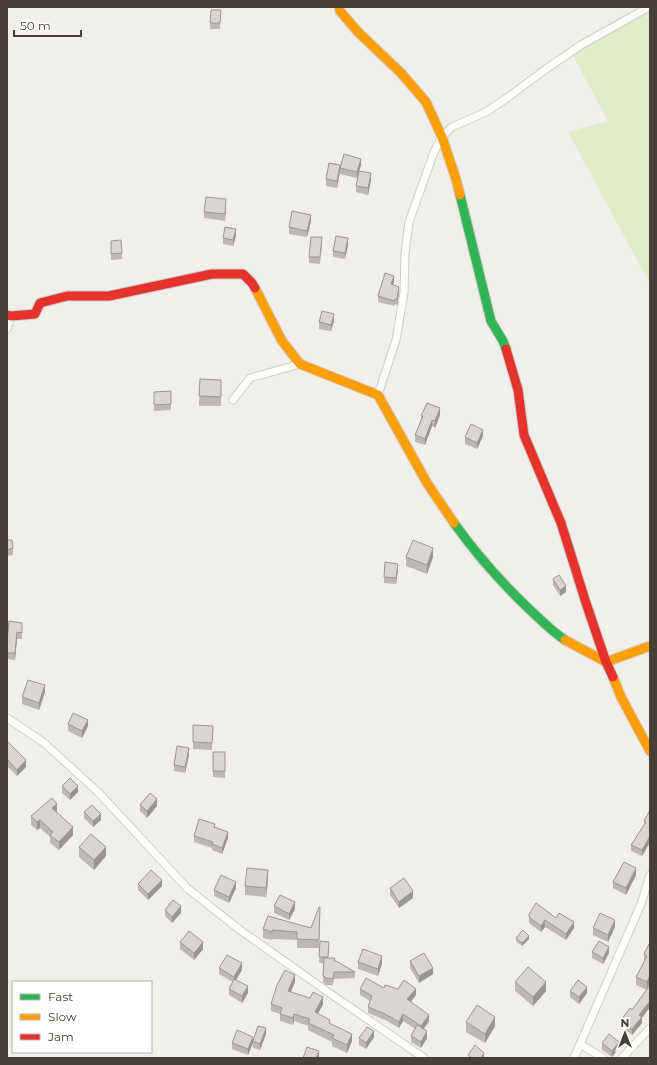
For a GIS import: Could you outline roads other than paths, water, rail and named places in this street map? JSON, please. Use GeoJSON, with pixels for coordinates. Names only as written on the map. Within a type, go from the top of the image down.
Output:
{"type":"FeatureCollection","features":[{"type":"Feature","properties":{"kind":"street"},"geometry":{"type":"LineString","coordinates":[[339,7],[340,11],[358,32],[401,73],[426,102],[442,136],[456,179],[491,321],[503,341],[518,390],[524,435],[561,523],[606,662],[621,697],[650,751]]}},
{"type":"Feature","properties":{"kind":"street"},"geometry":{"type":"LineString","coordinates":[[378,395],[396,340],[404,293],[405,253],[409,222],[434,152],[442,136],[452,127],[486,112],[581,45],[649,7]]}},
{"type":"Feature","properties":{"kind":"street"},"geometry":{"type":"LineString","coordinates":[[437,126],[452,127]]}},
{"type":"Feature","properties":{"kind":"street"},"geometry":{"type":"LineString","coordinates":[[7,329],[9,316],[35,314],[40,303],[66,296],[109,296],[212,274],[243,274],[252,283],[282,341],[300,364],[378,395],[427,483],[464,537],[500,580],[554,633],[606,662],[650,646]]}},
{"type":"Feature","properties":{"kind":"street"},"geometry":{"type":"LineString","coordinates":[[233,400],[250,378],[300,364]]}},
{"type":"Feature","properties":{"kind":"street"},"geometry":{"type":"LineString","coordinates":[[7,718],[43,742],[98,792],[187,888],[240,930],[424,1058]]}},
{"type":"Feature","properties":{"kind":"street"},"geometry":{"type":"LineString","coordinates":[[574,1058],[640,904],[650,875]]}},
{"type":"Feature","properties":{"kind":"street"},"geometry":{"type":"LineString","coordinates":[[622,1058],[650,1028]]}},
{"type":"Feature","properties":{"kind":"street"},"geometry":{"type":"LineString","coordinates":[[580,1044],[603,1058]]}}]}
